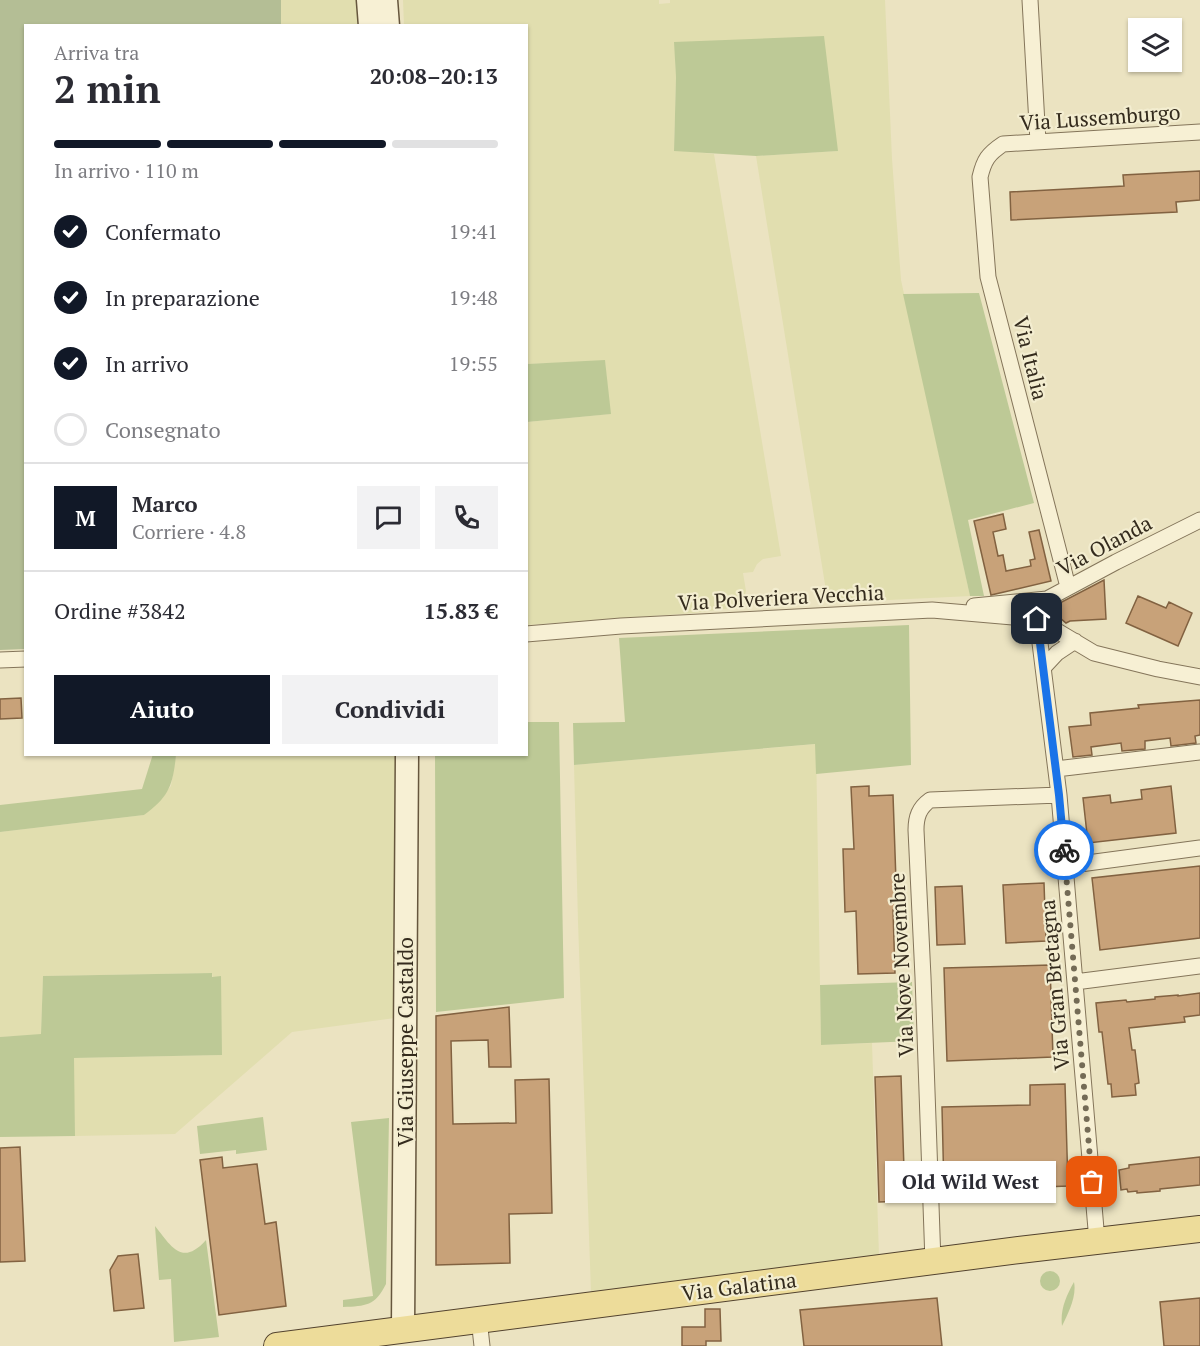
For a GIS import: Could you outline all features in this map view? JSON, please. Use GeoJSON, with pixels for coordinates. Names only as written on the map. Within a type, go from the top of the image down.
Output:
{"type":"FeatureCollection","features":[{"type":"Feature","properties":{"kind":"main road","name":"Via Galatina"},"geometry":{"type":"LineString","coordinates":[[278,1346],[1200,1229]]}},
{"type":"Feature","properties":{"kind":"street"},"geometry":{"type":"LineString","coordinates":[[368,0],[370,24]]}},
{"type":"Feature","properties":{"kind":"street"},"geometry":{"type":"LineString","coordinates":[[386,0],[388,24]]}},
{"type":"Feature","properties":{"kind":"street"},"geometry":{"type":"LineString","coordinates":[[1030,0],[1038,142]]}},
{"type":"Feature","properties":{"kind":"street","name":"Via Lussemburgo"},"geometry":{"type":"LineString","coordinates":[[1003,144],[1200,132]]}},
{"type":"Feature","properties":{"kind":"street","name":"Via Italia"},"geometry":{"type":"LineString","coordinates":[[1003,144],[991,152],[980,177],[988,277],[1068,587]]}},
{"type":"Feature","properties":{"kind":"street","name":"Via Olanda"},"geometry":{"type":"LineString","coordinates":[[1037,619],[1047,599],[1200,520]]}},
{"type":"Feature","properties":{"kind":"street"},"geometry":{"type":"LineString","coordinates":[[932,610],[1047,599]]}},
{"type":"Feature","properties":{"kind":"street","name":"Via Polveriera Vecchia"},"geometry":{"type":"LineString","coordinates":[[528,634],[621,626],[932,610],[1037,619]]}},
{"type":"Feature","properties":{"kind":"street"},"geometry":{"type":"LineString","coordinates":[[1037,619],[1094,652],[1158,669],[1200,677]]}},
{"type":"Feature","properties":{"kind":"street","name":"Via Gran Bretagna"},"geometry":{"type":"LineString","coordinates":[[1037,619],[1059,795],[1097,1241]]}},
{"type":"Feature","properties":{"kind":"street"},"geometry":{"type":"LineString","coordinates":[[1043,668],[1057,653],[1075,641]]}},
{"type":"Feature","properties":{"kind":"street"},"geometry":{"type":"LineString","coordinates":[[0,660],[24,658]]}},
{"type":"Feature","properties":{"kind":"street"},"geometry":{"type":"LineString","coordinates":[[1056,769],[1200,752]]}},
{"type":"Feature","properties":{"kind":"street","name":"Via Giuseppe Castaldo"},"geometry":{"type":"LineString","coordinates":[[407,756],[411,1328]]}},
{"type":"Feature","properties":{"kind":"street","name":"Via Giuseppe Castaldo"},"geometry":{"type":"LineString","coordinates":[[411,1328],[421,756]]}},
{"type":"Feature","properties":{"kind":"street","name":"Via Nove Novembre"},"geometry":{"type":"LineString","coordinates":[[933,1262],[923,977],[915,830],[918,814],[923,805],[930,801],[1059,795]]}},
{"type":"Feature","properties":{"kind":"street"},"geometry":{"type":"LineString","coordinates":[[1065,866],[1200,848]]}},
{"type":"Feature","properties":{"kind":"street"},"geometry":{"type":"LineString","coordinates":[[1075,982],[1200,966]]}},
{"type":"Feature","properties":{"kind":"street"},"geometry":{"type":"LineString","coordinates":[[479,1319],[482,1346]]}},
{"type":"Feature","properties":{"kind":"shaded area"},"geometry":{"type":"Polygon","coordinates":[[[281,0],[357,0],[358,24],[281,24],[281,0]]]}},
{"type":"Feature","properties":{"kind":"shaded area"},"geometry":{"type":"Polygon","coordinates":[[[403,0],[659,0],[659,4],[670,3],[670,0],[885,0],[892,159],[901,280],[970,596],[828,603],[756,156],[838,151],[675,42],[674,150],[714,154],[781,556],[763,559],[753,572],[743,573],[746,591],[739,607],[693,613],[528,625],[528,422],[610,414],[605,361],[528,364],[528,24],[404,24],[403,0]]]}},
{"type":"Feature","properties":{"kind":"shaded area"},"geometry":{"type":"Polygon","coordinates":[[[816,744],[821,1045],[872,1043],[879,1256],[591,1292],[574,765],[816,744]]]}},
{"type":"Feature","properties":{"kind":"shaded area"},"geometry":{"type":"Polygon","coordinates":[[[176,756],[396,756],[395,1018],[292,1032],[175,1134],[75,1136],[73,1058],[222,1055],[212,973],[43,976],[41,1035],[0,1037],[0,832],[144,815],[171,786],[176,756]]]}},
{"type":"Feature","properties":{"kind":"green space"},"geometry":{"type":"Polygon","coordinates":[[[0,0],[281,0],[281,24],[24,24],[24,649],[0,650],[0,0]]]}},
{"type":"Feature","properties":{"kind":"green space"},"geometry":{"type":"Polygon","coordinates":[[[824,36],[838,151],[756,156],[674,151],[676,77],[674,42],[824,36]]]}},
{"type":"Feature","properties":{"kind":"green space"},"geometry":{"type":"Polygon","coordinates":[[[979,293],[1034,503],[968,520],[984,596],[970,596],[903,294],[979,293]]]}},
{"type":"Feature","properties":{"kind":"green space"},"geometry":{"type":"Polygon","coordinates":[[[605,360],[611,414],[528,422],[528,364],[605,360]]]}},
{"type":"Feature","properties":{"kind":"green space"},"geometry":{"type":"Polygon","coordinates":[[[909,625],[911,765],[816,774],[815,744],[574,765],[573,723],[625,722],[619,638],[909,625]]]}},
{"type":"Feature","properties":{"kind":"green space"},"geometry":{"type":"Polygon","coordinates":[[[528,722],[559,722],[564,998],[436,1012],[435,756],[528,756],[528,722]]]}},
{"type":"Feature","properties":{"kind":"green space"},"geometry":{"type":"Polygon","coordinates":[[[152,756],[176,756],[168,790],[159,802],[144,815],[0,832],[0,805],[142,789],[152,756]]]}},
{"type":"Feature","properties":{"kind":"green space"},"geometry":{"type":"Polygon","coordinates":[[[212,973],[212,977],[221,976],[222,1055],[74,1058],[75,1136],[0,1137],[0,1037],[41,1034],[43,976],[212,973]]]}},
{"type":"Feature","properties":{"kind":"green space"},"geometry":{"type":"Polygon","coordinates":[[[912,982],[914,1041],[821,1045],[820,985],[912,982]]]}},
{"type":"Feature","properties":{"kind":"green space"},"geometry":{"type":"Polygon","coordinates":[[[263,1117],[267,1150],[236,1154],[236,1150],[200,1154],[197,1126],[263,1117]]]}},
{"type":"Feature","properties":{"kind":"green space"},"geometry":{"type":"Polygon","coordinates":[[[389,1118],[386,1284],[374,1301],[358,1306],[343,1307],[343,1300],[373,1296],[351,1122],[389,1118]]]}},
{"type":"Feature","properties":{"kind":"green space"},"geometry":{"type":"Polygon","coordinates":[[[155,1226],[172,1246],[184,1253],[198,1248],[206,1240],[219,1337],[174,1342],[171,1279],[159,1280],[155,1226]]]}},
{"type":"Feature","properties":{"kind":"green space"},"geometry":{"type":"Polygon","coordinates":[[[1050,1271],[1057,1274],[1060,1281],[1057,1288],[1050,1291],[1043,1288],[1040,1281],[1043,1274],[1050,1271]]]}},
{"type":"Feature","properties":{"kind":"green space"},"geometry":{"type":"Polygon","coordinates":[[[1074,1282],[1073,1299],[1062,1326],[1064,1303],[1074,1282]]]}},
{"type":"Feature","properties":{"kind":"building"},"geometry":{"type":"Polygon","coordinates":[[[1200,171],[1200,200],[1176,202],[1177,212],[1011,220],[1010,192],[1124,186],[1123,175],[1200,171]]]}},
{"type":"Feature","properties":{"kind":"building"},"geometry":{"type":"Polygon","coordinates":[[[1003,514],[1006,529],[993,532],[998,556],[1003,555],[1006,571],[1031,566],[1030,560],[1035,559],[1029,532],[1039,530],[1051,581],[991,595],[974,521],[1003,514]]]}},
{"type":"Feature","properties":{"kind":"building"},"geometry":{"type":"Polygon","coordinates":[[[1104,580],[1106,619],[1066,623],[1052,611],[1054,606],[1104,580]]]}},
{"type":"Feature","properties":{"kind":"building"},"geometry":{"type":"Polygon","coordinates":[[[1138,596],[1166,608],[1169,602],[1192,613],[1178,646],[1126,623],[1138,596]]]}},
{"type":"Feature","properties":{"kind":"building"},"geometry":{"type":"Polygon","coordinates":[[[21,698],[22,718],[0,719],[0,699],[21,698]]]}},
{"type":"Feature","properties":{"kind":"building"},"geometry":{"type":"Polygon","coordinates":[[[1200,700],[1200,735],[1195,736],[1196,743],[1171,746],[1170,738],[1145,741],[1145,749],[1122,751],[1121,743],[1091,747],[1092,755],[1073,757],[1069,727],[1091,725],[1090,713],[1139,708],[1138,705],[1200,700]]]}},
{"type":"Feature","properties":{"kind":"building"},"geometry":{"type":"Polygon","coordinates":[[[869,786],[869,796],[893,795],[897,910],[893,910],[895,973],[858,974],[856,911],[845,912],[843,849],[854,849],[851,787],[869,786]]]}},
{"type":"Feature","properties":{"kind":"building"},"geometry":{"type":"Polygon","coordinates":[[[1171,786],[1176,833],[1088,843],[1083,798],[1110,795],[1111,803],[1142,799],[1141,790],[1171,786]]]}},
{"type":"Feature","properties":{"kind":"building"},"geometry":{"type":"Polygon","coordinates":[[[1200,866],[1200,938],[1100,950],[1092,878],[1200,866]]]}},
{"type":"Feature","properties":{"kind":"building"},"geometry":{"type":"Polygon","coordinates":[[[1044,883],[1046,941],[1006,943],[1003,885],[1044,883]]]}},
{"type":"Feature","properties":{"kind":"building"},"geometry":{"type":"Polygon","coordinates":[[[962,886],[965,944],[937,945],[935,887],[962,886]]]}},
{"type":"Feature","properties":{"kind":"building"},"geometry":{"type":"Polygon","coordinates":[[[1050,965],[1053,1057],[947,1061],[944,968],[1050,965]]]}},
{"type":"Feature","properties":{"kind":"building"},"geometry":{"type":"Polygon","coordinates":[[[1200,993],[1200,1015],[1184,1017],[1185,1022],[1129,1028],[1132,1050],[1135,1050],[1139,1083],[1135,1084],[1136,1095],[1112,1097],[1111,1084],[1108,1084],[1102,1032],[1099,1032],[1096,1003],[1126,1000],[1127,1002],[1200,993]]]}},
{"type":"Feature","properties":{"kind":"building"},"geometry":{"type":"Polygon","coordinates":[[[509,1007],[511,1067],[489,1067],[488,1040],[451,1041],[453,1124],[516,1123],[515,1080],[549,1079],[552,1213],[509,1214],[510,1263],[436,1265],[436,1016],[509,1007]]]}},
{"type":"Feature","properties":{"kind":"building"},"geometry":{"type":"Polygon","coordinates":[[[901,1076],[905,1201],[879,1202],[875,1077],[901,1076]]]}},
{"type":"Feature","properties":{"kind":"building"},"geometry":{"type":"Polygon","coordinates":[[[1065,1084],[1068,1186],[944,1191],[942,1107],[1030,1105],[1030,1085],[1065,1084]]]}},
{"type":"Feature","properties":{"kind":"building"},"geometry":{"type":"Polygon","coordinates":[[[20,1147],[25,1261],[0,1262],[0,1148],[20,1147]]]}},
{"type":"Feature","properties":{"kind":"building"},"geometry":{"type":"Polygon","coordinates":[[[222,1157],[223,1168],[257,1164],[265,1224],[276,1222],[286,1306],[219,1315],[200,1160],[222,1157]]]}},
{"type":"Feature","properties":{"kind":"building"},"geometry":{"type":"Polygon","coordinates":[[[1200,1157],[1200,1185],[1137,1193],[1137,1191],[1128,1192],[1127,1189],[1121,1190],[1119,1170],[1129,1168],[1129,1165],[1200,1157]]]}},
{"type":"Feature","properties":{"kind":"building"},"geometry":{"type":"Polygon","coordinates":[[[138,1254],[144,1308],[114,1311],[110,1270],[118,1256],[138,1254]]]}},
{"type":"Feature","properties":{"kind":"building"},"geometry":{"type":"Polygon","coordinates":[[[937,1298],[942,1346],[804,1346],[800,1310],[937,1298]]]}},
{"type":"Feature","properties":{"kind":"building"},"geometry":{"type":"Polygon","coordinates":[[[1200,1298],[1200,1346],[1164,1346],[1160,1302],[1200,1298]]]}},
{"type":"Feature","properties":{"kind":"building"},"geometry":{"type":"Polygon","coordinates":[[[705,1309],[720,1309],[721,1341],[706,1341],[706,1346],[682,1346],[682,1327],[705,1327],[705,1309]]]}},
{"type":"Feature","properties":{"kind":"way so far"},"geometry":{"type":"LineString","coordinates":[[1064,850],[1092,1182]]}},
{"type":"Feature","properties":{"kind":"place","name":"Old Wild West"},"geometry":{"type":"Point","coordinates":[1092,1182]}},
{"type":"Feature","properties":{"kind":"route"},"geometry":{"type":"LineString","coordinates":[[1037,619],[1064,850]]}}]}
